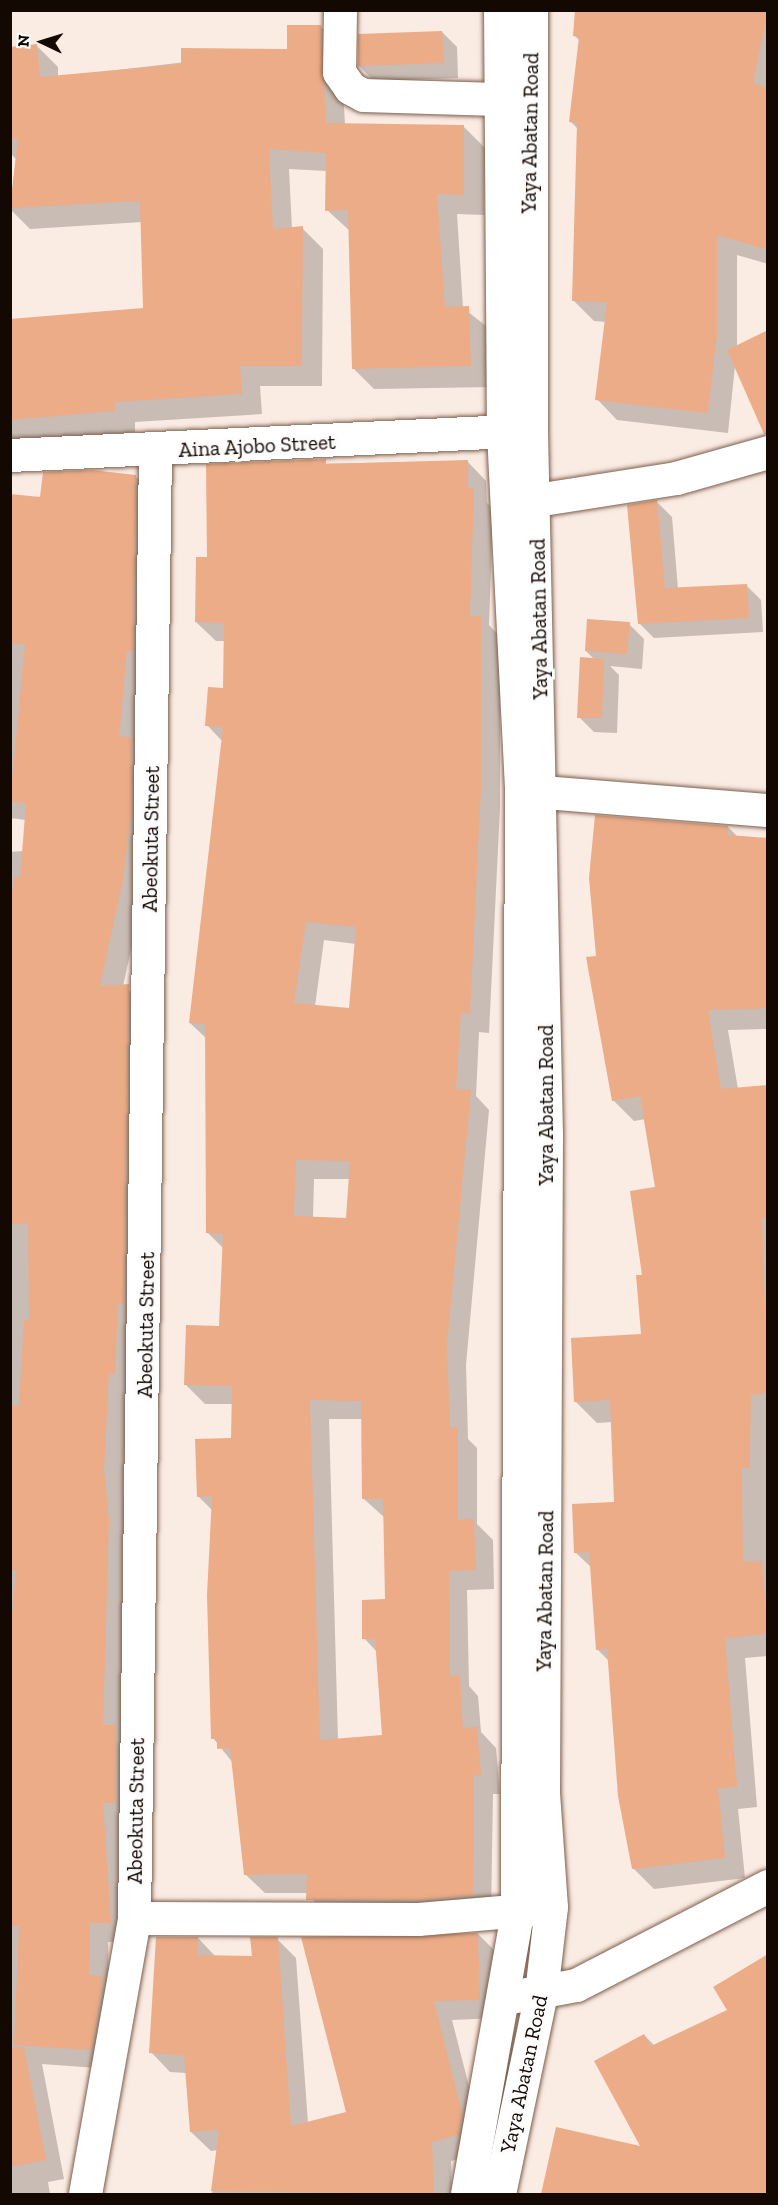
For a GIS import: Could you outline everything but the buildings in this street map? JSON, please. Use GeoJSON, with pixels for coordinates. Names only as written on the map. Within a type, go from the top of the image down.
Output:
{"type":"FeatureCollection","features":[{"type":"Feature","properties":{"kind":"main road"},"geometry":{"type":"LineString","coordinates":[[340,10],[339,72],[350,88],[363,95],[497,99]]}},
{"type":"Feature","properties":{"kind":"main road","name":"Yaya Abatan Road"},"geometry":{"type":"LineString","coordinates":[[499,2194],[541,1993],[551,1907],[543,1793],[543,792],[536,500],[517,432],[497,99],[500,10]]}},
{"type":"Feature","properties":{"kind":"main road","name":"Yaya Abatan Road"},"geometry":{"type":"LineString","coordinates":[[467,2194],[505,1998],[517,1912],[520,788],[517,432],[531,10]]}},
{"type":"Feature","properties":{"kind":"main road","name":"Aina Ajobo Street"},"geometry":{"type":"LineString","coordinates":[[10,455],[155,451],[517,432]]}},
{"type":"Feature","properties":{"kind":"main road","name":"Abeokuta Street"},"geometry":{"type":"LineString","coordinates":[[85,2194],[134,1918],[155,451]]}},
{"type":"Feature","properties":{"kind":"main road"},"geometry":{"type":"LineString","coordinates":[[536,500],[676,478],[768,452]]}},
{"type":"Feature","properties":{"kind":"main road"},"geometry":{"type":"LineString","coordinates":[[543,792],[768,810]]}},
{"type":"Feature","properties":{"kind":"main road"},"geometry":{"type":"LineString","coordinates":[[505,1998],[541,1993],[610,1969],[764,1897]]}},
{"type":"Feature","properties":{"kind":"main road"},"geometry":{"type":"LineString","coordinates":[[134,1918],[418,1919],[517,1912],[551,1907]]}}]}
